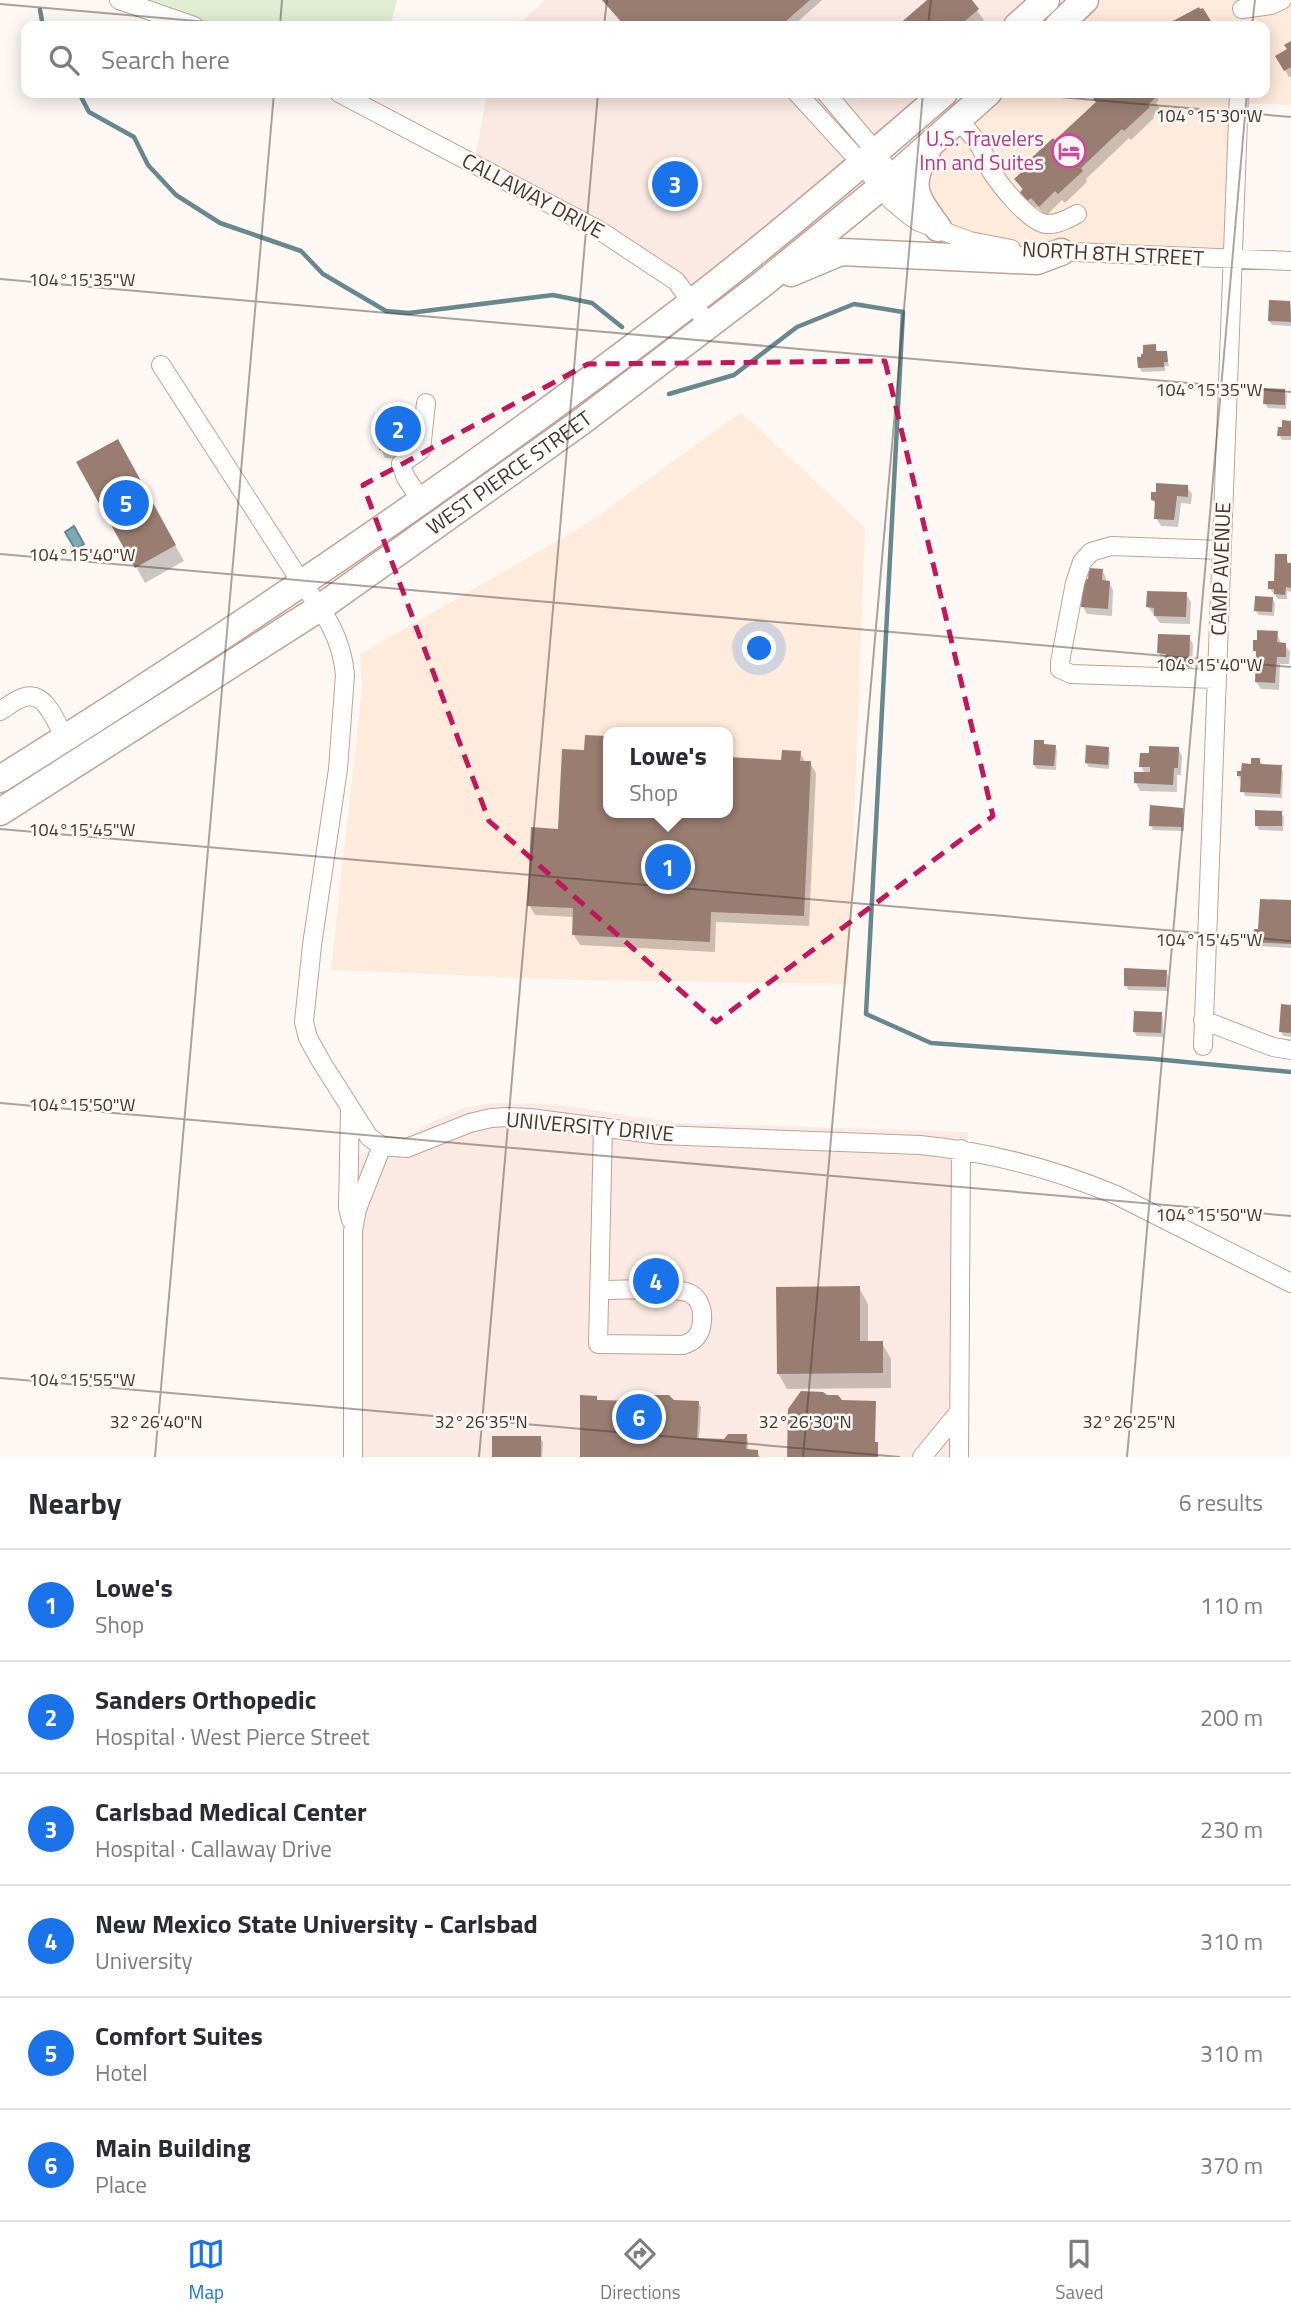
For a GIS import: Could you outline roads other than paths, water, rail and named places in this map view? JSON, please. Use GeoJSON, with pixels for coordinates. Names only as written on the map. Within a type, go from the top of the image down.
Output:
{"type":"FeatureCollection","features":[{"type":"Feature","properties":{"kind":"highway"},"geometry":{"type":"LineString","coordinates":[[1023,21],[1046,0]]}},
{"type":"Feature","properties":{"kind":"highway"},"geometry":{"type":"LineString","coordinates":[[1063,21],[1084,0]]}},
{"type":"Feature","properties":{"kind":"highway","name":"WEST PIERCE STREET"},"geometry":{"type":"LineString","coordinates":[[0,779],[303,585],[514,435],[692,303],[938,98]]}},
{"type":"Feature","properties":{"kind":"highway","name":"WEST PIERCE STREET"},"geometry":{"type":"LineString","coordinates":[[0,812],[321,607],[581,422],[760,286],[886,183],[982,98]]}},
{"type":"Feature","properties":{"kind":"highway"},"geometry":{"type":"LineString","coordinates":[[932,143],[917,172],[916,193],[938,228]]}},
{"type":"Feature","properties":{"kind":"highway"},"geometry":{"type":"LineString","coordinates":[[760,286],[841,253],[1037,261],[1061,252]]}},
{"type":"Feature","properties":{"kind":"street"},"geometry":{"type":"LineString","coordinates":[[1242,12],[1282,0]]}},
{"type":"Feature","properties":{"kind":"street"},"geometry":{"type":"LineString","coordinates":[[125,1],[180,21]]}},
{"type":"Feature","properties":{"kind":"street","name":"CALLAWAY DRIVE"},"geometry":{"type":"LineString","coordinates":[[348,98],[599,230],[676,281],[708,324]]}},
{"type":"Feature","properties":{"kind":"street"},"geometry":{"type":"LineString","coordinates":[[803,98],[869,158]]}},
{"type":"Feature","properties":{"kind":"street"},"geometry":{"type":"LineString","coordinates":[[829,98],[869,158]]}},
{"type":"Feature","properties":{"kind":"street","name":"CAMP AVENUE"},"geometry":{"type":"LineString","coordinates":[[1203,1046],[1239,98]]}},
{"type":"Feature","properties":{"kind":"street"},"geometry":{"type":"LineString","coordinates":[[959,119],[1004,188],[1033,218],[1043,224],[1054,224],[1077,214]]}},
{"type":"Feature","properties":{"kind":"street","name":"NORTH 8TH STREET"},"geometry":{"type":"LineString","coordinates":[[869,158],[910,216],[970,241],[997,247],[1061,252],[1291,261]]}},
{"type":"Feature","properties":{"kind":"street"},"geometry":{"type":"LineString","coordinates":[[161,365],[303,585],[321,607],[339,645],[345,675],[338,769],[312,945],[304,1021],[308,1038],[350,1109],[369,1137],[382,1146],[357,1209],[353,1231],[353,1457]]}},
{"type":"Feature","properties":{"kind":"street"},"geometry":{"type":"LineString","coordinates":[[421,500],[406,478],[401,464],[421,450],[426,403]]}},
{"type":"Feature","properties":{"kind":"street"},"geometry":{"type":"LineString","coordinates":[[1216,679],[1071,674],[1060,669],[1060,662],[1075,583],[1082,562],[1091,552],[1111,546],[1221,550]]}},
{"type":"Feature","properties":{"kind":"street"},"geometry":{"type":"LineString","coordinates":[[0,711],[23,697],[33,696],[44,702],[65,739]]}},
{"type":"Feature","properties":{"kind":"street"},"geometry":{"type":"LineString","coordinates":[[1203,1020],[1273,1047],[1291,1050]]}},
{"type":"Feature","properties":{"kind":"street"},"geometry":{"type":"LineString","coordinates":[[350,1109],[348,1208],[353,1231]]}},
{"type":"Feature","properties":{"kind":"street","name":"UNIVERSITY DRIVE"},"geometry":{"type":"LineString","coordinates":[[382,1146],[407,1148],[419,1145],[451,1129],[491,1118],[530,1118],[660,1135],[961,1149],[1021,1161],[1088,1183],[1291,1283]]}},
{"type":"Feature","properties":{"kind":"street"},"geometry":{"type":"LineString","coordinates":[[600,1290],[690,1293],[698,1300],[702,1311],[700,1334],[694,1342],[683,1345],[598,1344],[603,1127]]}},
{"type":"Feature","properties":{"kind":"street"},"geometry":{"type":"LineString","coordinates":[[959,1457],[961,1149]]}},
{"type":"Feature","properties":{"kind":"street"},"geometry":{"type":"LineString","coordinates":[[922,1457],[959,1412]]}},
{"type":"Feature","properties":{"kind":"water"},"geometry":{"type":"Polygon","coordinates":[[[74,526],[84,544],[75,549],[65,532],[74,526]]]}},
{"type":"Feature","properties":{"kind":"waterway"},"geometry":{"type":"LineString","coordinates":[[40,10],[42,21]]}},
{"type":"Feature","properties":{"kind":"waterway"},"geometry":{"type":"LineString","coordinates":[[82,98],[89,112],[134,137],[148,165],[176,195],[220,223],[301,251],[323,274],[386,311],[409,313],[553,295],[592,303],[622,327]]}},
{"type":"Feature","properties":{"kind":"waterway"},"geometry":{"type":"LineString","coordinates":[[669,394],[734,375],[797,327],[854,304],[903,312],[866,1014],[931,1043],[1291,1072]]}},
{"type":"Feature","properties":{"kind":"place","name":"U.S. Travelers Inn and Suites"},"geometry":{"type":"Point","coordinates":[1069,151]}},
{"type":"Feature","properties":{"kind":"place","name":"Carlsbad Medical Center"},"geometry":{"type":"Point","coordinates":[675,184]}},
{"type":"Feature","properties":{"kind":"place","name":"Sanders Orthopedic"},"geometry":{"type":"Point","coordinates":[398,429]}},
{"type":"Feature","properties":{"kind":"place","name":"Comfort Suites"},"geometry":{"type":"Point","coordinates":[126,503]}},
{"type":"Feature","properties":{"kind":"place","name":"Lowe's"},"geometry":{"type":"Point","coordinates":[668,867]}},
{"type":"Feature","properties":{"kind":"place","name":"New Mexico State University - Carlsbad"},"geometry":{"type":"Point","coordinates":[656,1281]}},
{"type":"Feature","properties":{"kind":"place","name":"Main Building"},"geometry":{"type":"Point","coordinates":[639,1417]}}]}
